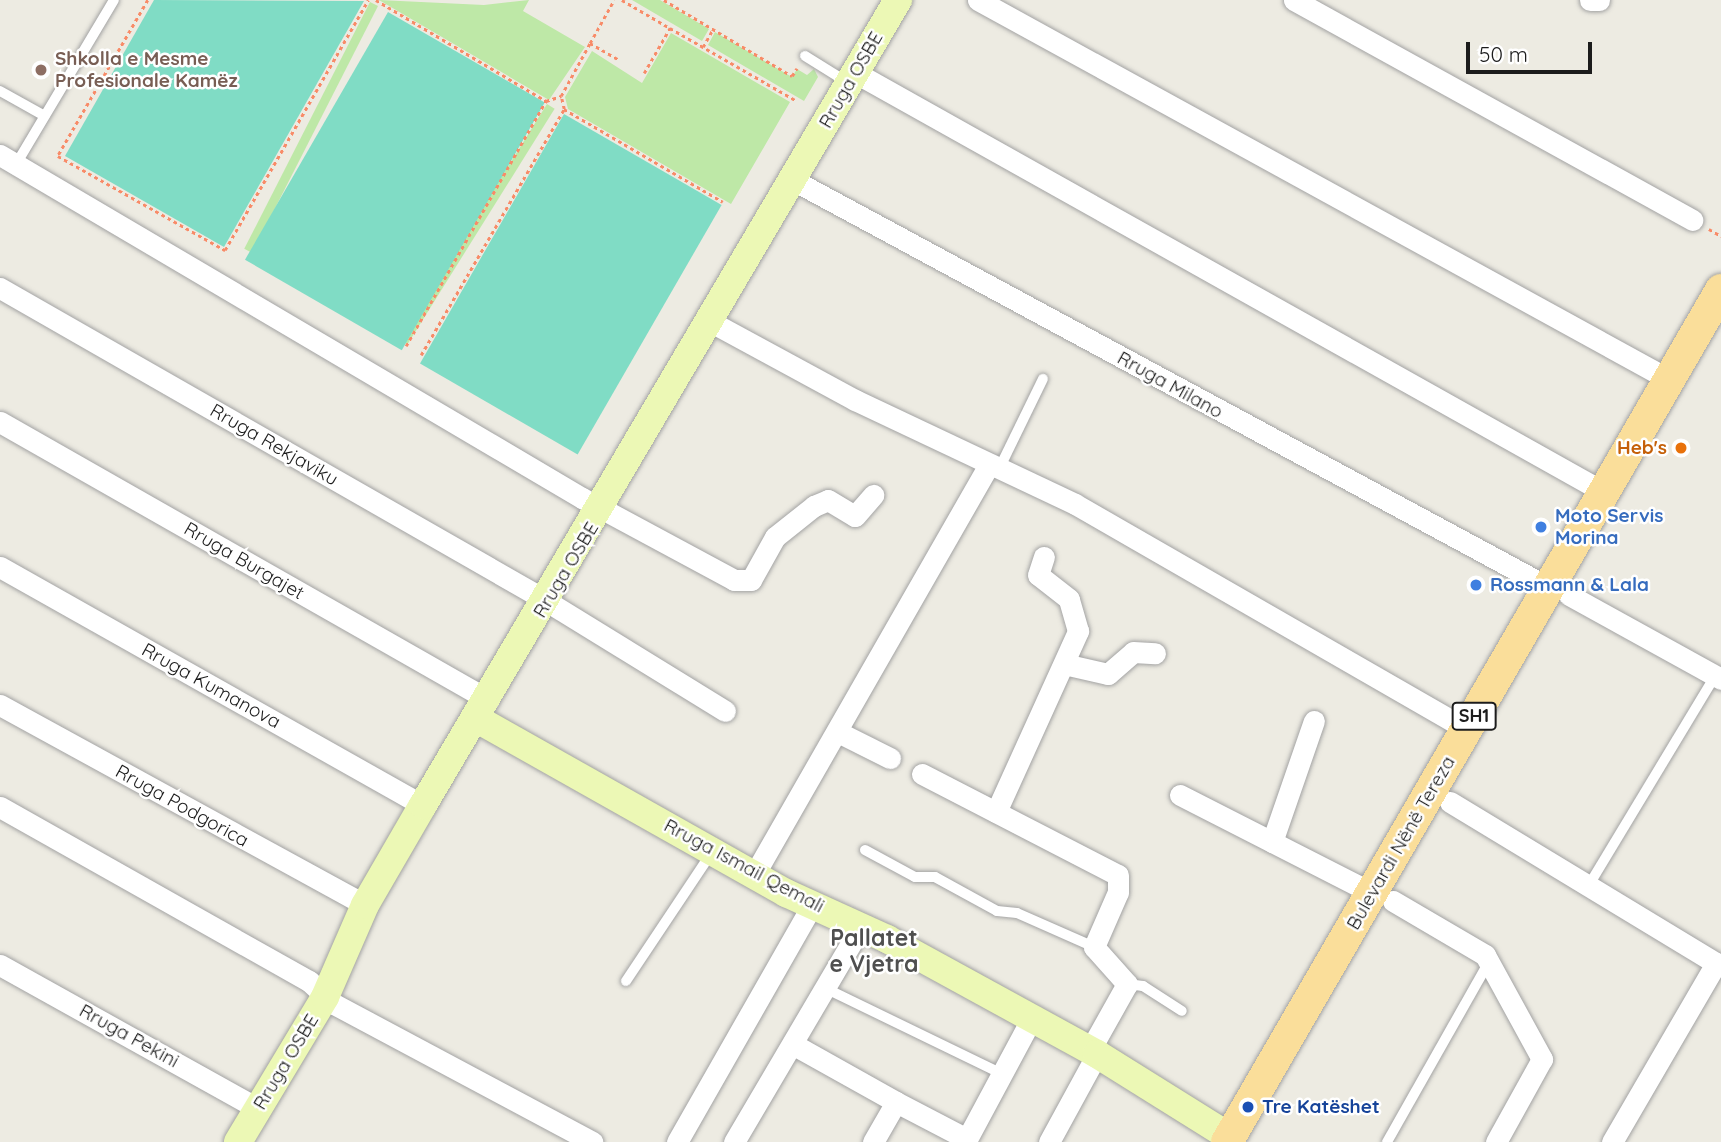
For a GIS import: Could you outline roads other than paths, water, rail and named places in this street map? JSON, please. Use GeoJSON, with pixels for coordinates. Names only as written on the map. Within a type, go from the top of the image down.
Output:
{"type":"FeatureCollection","features":[{"type":"Feature","properties":{"kind":"main road","name":"Bulevardi Nënë Tereza"},"geometry":{"type":"LineString","coordinates":[[1382,897],[1450,802],[1546,588],[1721,290]]}},
{"type":"Feature","properties":{"kind":"main road","name":"Bulevardi Nënë Tereza"},"geometry":{"type":"LineString","coordinates":[[1236,1140],[1382,897],[1520,622],[1721,332]]}},
{"type":"Feature","properties":{"kind":"street","name":"Rruga OSBE"},"geometry":{"type":"LineString","coordinates":[[238,1142],[325,997],[365,905],[423,804],[483,709],[713,323],[898,0]]}},
{"type":"Feature","properties":{"kind":"street"},"geometry":{"type":"LineString","coordinates":[[978,0],[1670,380]]}},
{"type":"Feature","properties":{"kind":"street"},"geometry":{"type":"LineString","coordinates":[[1294,0],[1692,220]]}},
{"type":"Feature","properties":{"kind":"street"},"geometry":{"type":"LineString","coordinates":[[1590,0],[1599,0]]}},
{"type":"Feature","properties":{"kind":"street"},"geometry":{"type":"LineString","coordinates":[[853,78],[1604,492]]}},
{"type":"Feature","properties":{"kind":"street"},"geometry":{"type":"LineString","coordinates":[[7,162],[603,508],[745,583],[775,537],[814,506],[828,500],[855,516],[873,495]]}},
{"type":"Feature","properties":{"kind":"street","name":"Rruga Milano"},"geometry":{"type":"LineString","coordinates":[[793,180],[1546,588],[1718,677]]}},
{"type":"Feature","properties":{"kind":"street","name":"Rruga Rekjaviku"},"geometry":{"type":"LineString","coordinates":[[0,289],[546,603],[725,711]]}},
{"type":"Feature","properties":{"kind":"street"},"geometry":{"type":"LineString","coordinates":[[713,323],[994,466],[1467,729]]}},
{"type":"Feature","properties":{"kind":"street","name":"Rruga Burgajet"},"geometry":{"type":"LineString","coordinates":[[0,422],[483,709]]}},
{"type":"Feature","properties":{"kind":"street"},"geometry":{"type":"LineString","coordinates":[[754,875],[840,733],[994,466]]}},
{"type":"Feature","properties":{"kind":"street"},"geometry":{"type":"LineString","coordinates":[[996,813],[1064,664],[1078,618],[1069,599],[1043,583],[1038,575],[1044,557]]}},
{"type":"Feature","properties":{"kind":"street","name":"Rruga Kumanova"},"geometry":{"type":"LineString","coordinates":[[0,567],[423,804]]}},
{"type":"Feature","properties":{"kind":"street"},"geometry":{"type":"LineString","coordinates":[[1064,664],[1108,674],[1133,652],[1156,653]]}},
{"type":"Feature","properties":{"kind":"street","name":"Rruga Podgorica"},"geometry":{"type":"LineString","coordinates":[[0,705],[365,905]]}},
{"type":"Feature","properties":{"kind":"street","name":"Rruga Ismail Qemali"},"geometry":{"type":"LineString","coordinates":[[483,709],[712,852],[813,904],[862,925],[1032,1018],[1093,1052],[1236,1140]]}},
{"type":"Feature","properties":{"kind":"street"},"geometry":{"type":"LineString","coordinates":[[1272,842],[1314,721]]}},
{"type":"Feature","properties":{"kind":"street"},"geometry":{"type":"LineString","coordinates":[[840,733],[890,758]]}},
{"type":"Feature","properties":{"kind":"street"},"geometry":{"type":"LineString","coordinates":[[922,774],[1118,875],[1094,947],[1127,984],[1049,1142]]}},
{"type":"Feature","properties":{"kind":"street"},"geometry":{"type":"LineString","coordinates":[[1180,795],[1382,897],[1490,960],[1511,1013],[1542,1059],[1496,1142]]}},
{"type":"Feature","properties":{"kind":"street"},"geometry":{"type":"LineString","coordinates":[[1450,802],[1718,964],[1620,1139]]}},
{"type":"Feature","properties":{"kind":"street"},"geometry":{"type":"LineString","coordinates":[[0,807],[309,981],[325,997],[592,1142]]}},
{"type":"Feature","properties":{"kind":"street"},"geometry":{"type":"LineString","coordinates":[[677,1142],[813,904]]}},
{"type":"Feature","properties":{"kind":"street"},"geometry":{"type":"LineString","coordinates":[[734,1142],[796,1046],[862,925]]}},
{"type":"Feature","properties":{"kind":"street","name":"Rruga Pekini"},"geometry":{"type":"LineString","coordinates":[[0,965],[257,1108]]}},
{"type":"Feature","properties":{"kind":"street"},"geometry":{"type":"LineString","coordinates":[[796,1046],[966,1141],[1032,1018]]}},
{"type":"Feature","properties":{"kind":"street"},"geometry":{"type":"LineString","coordinates":[[873,1142],[896,1102]]}},
{"type":"Feature","properties":{"kind":"lane"},"geometry":{"type":"LineString","coordinates":[[7,162],[45,116],[114,0]]}},
{"type":"Feature","properties":{"kind":"lane"},"geometry":{"type":"LineString","coordinates":[[803,58],[853,78]]}},
{"type":"Feature","properties":{"kind":"lane"},"geometry":{"type":"LineString","coordinates":[[0,91],[45,116]]}},
{"type":"Feature","properties":{"kind":"lane"},"geometry":{"type":"LineString","coordinates":[[994,466],[1043,379]]}},
{"type":"Feature","properties":{"kind":"lane"},"geometry":{"type":"LineString","coordinates":[[1589,885],[1718,677]]}},
{"type":"Feature","properties":{"kind":"lane"},"geometry":{"type":"LineString","coordinates":[[865,850],[915,877],[935,877],[997,912],[1017,913],[1094,947]]}},
{"type":"Feature","properties":{"kind":"lane"},"geometry":{"type":"LineString","coordinates":[[626,981],[712,852]]}},
{"type":"Feature","properties":{"kind":"lane"},"geometry":{"type":"LineString","coordinates":[[1387,1142],[1490,960]]}},
{"type":"Feature","properties":{"kind":"lane"},"geometry":{"type":"LineString","coordinates":[[1127,984],[1143,986],[1182,1012]]}},
{"type":"Feature","properties":{"kind":"lane"},"geometry":{"type":"LineString","coordinates":[[829,989],[1002,1074]]}},
{"type":"Feature","properties":{"kind":"place","name":"Shkolla e Mesme Profesionale Kamëz"},"geometry":{"type":"Point","coordinates":[41,70]}},
{"type":"Feature","properties":{"kind":"place","name":"Heb's"},"geometry":{"type":"Point","coordinates":[1681,448]}},
{"type":"Feature","properties":{"kind":"place","name":"Moto Servis Morina"},"geometry":{"type":"Point","coordinates":[1541,527]}},
{"type":"Feature","properties":{"kind":"place","name":"Rossmann & Lala"},"geometry":{"type":"Point","coordinates":[1476,585]}},
{"type":"Feature","properties":{"kind":"place","name":"Tre Katëshet"},"geometry":{"type":"Point","coordinates":[1248,1107]}},
{"type":"Feature","properties":{"kind":"district","name":"Pallatet e Vjetra"},"geometry":{"type":"Point","coordinates":[874,951]}}]}
